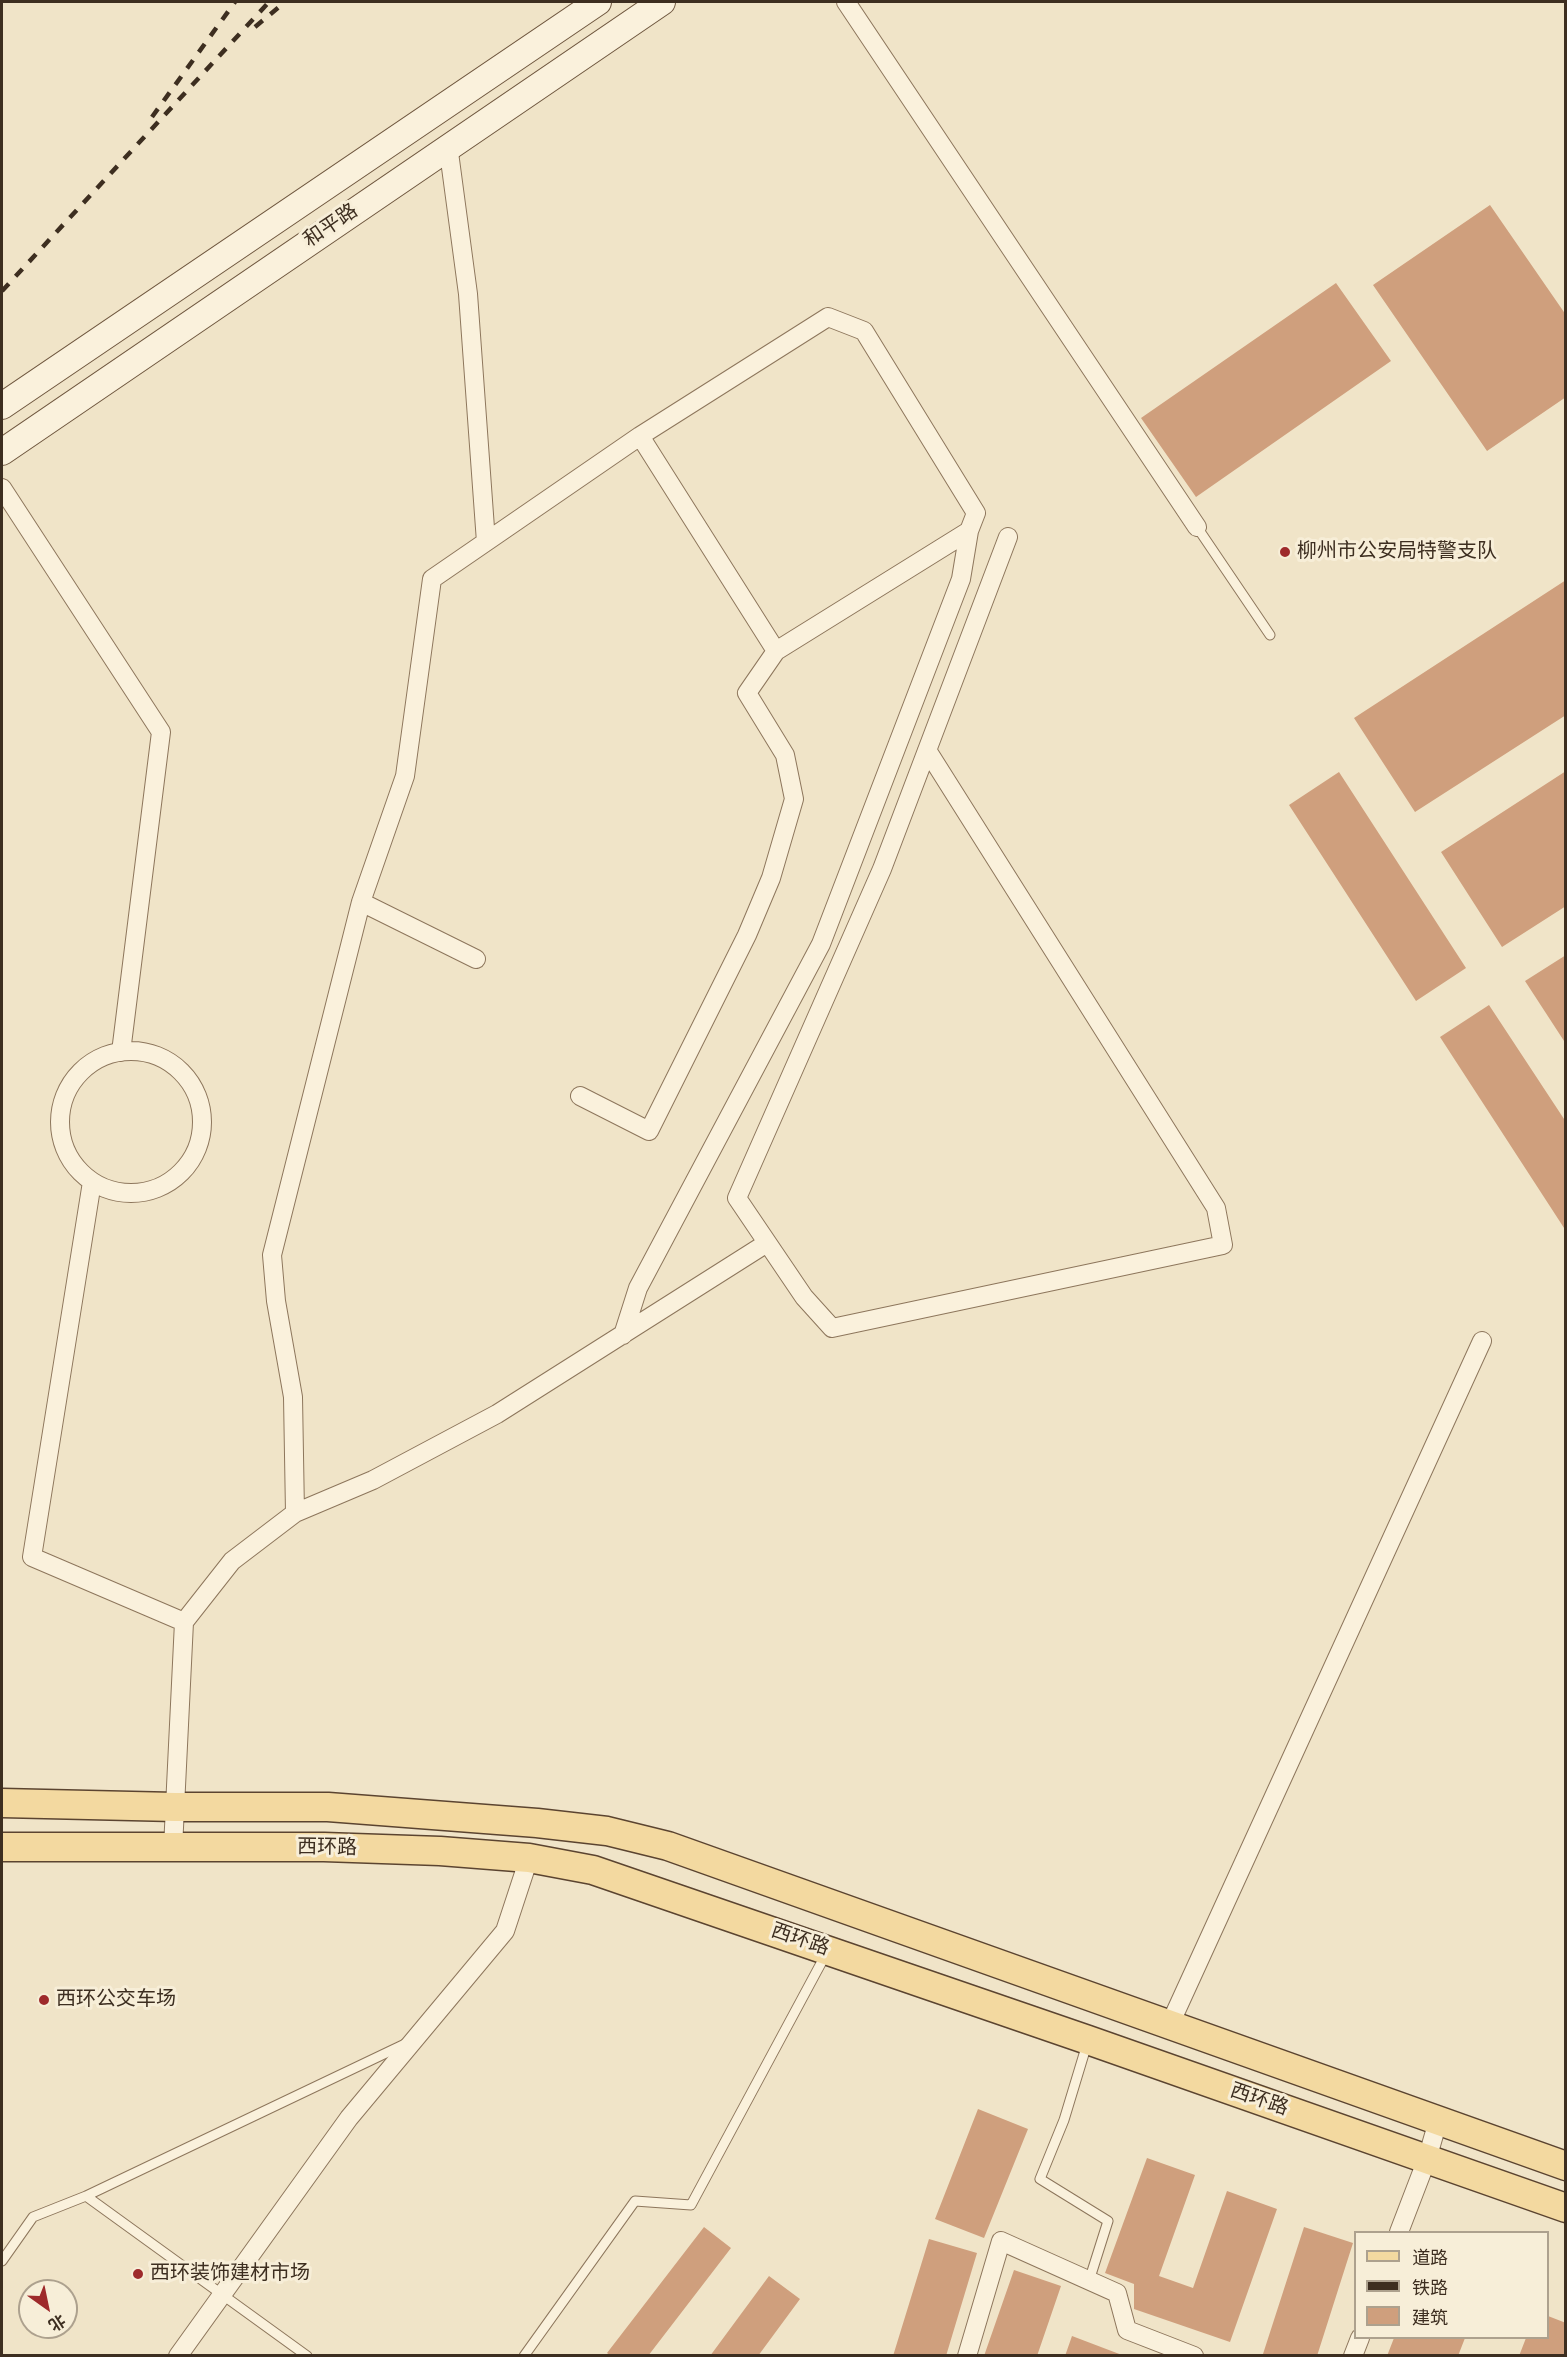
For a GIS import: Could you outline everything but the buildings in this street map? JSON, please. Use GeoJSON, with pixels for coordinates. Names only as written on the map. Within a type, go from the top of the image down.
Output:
{"type":"FeatureCollection","features":[{"type":"Feature","properties":{"kind":"main road","name":"和平路"},"geometry":{"type":"LineString","coordinates":[[2,406],[598,2]]}},
{"type":"Feature","properties":{"kind":"main road","name":"和平路"},"geometry":{"type":"LineString","coordinates":[[2,452],[448,145],[662,2]]}},
{"type":"Feature","properties":{"kind":"main road","name":"西环路"},"geometry":{"type":"LineString","coordinates":[[2,1803],[175,1807],[328,1807],[537,1822],[607,1831],[668,1845],[1566,2166]]}},
{"type":"Feature","properties":{"kind":"main road","name":"西环路"},"geometry":{"type":"LineString","coordinates":[[2,1847],[324,1847],[440,1851],[529,1858],[593,1870],[1088,2040],[1566,2208]]}},
{"type":"Feature","properties":{"kind":"street"},"geometry":{"type":"LineString","coordinates":[[846,2],[1197,527]]}},
{"type":"Feature","properties":{"kind":"street"},"geometry":{"type":"LineString","coordinates":[[448,145],[468,294],[486,542]]}},
{"type":"Feature","properties":{"kind":"street"},"geometry":{"type":"LineString","coordinates":[[295,1513],[293,1397],[276,1301],[272,1255],[361,902],[405,776],[432,579],[640,436],[828,317],[864,331],[976,513],[969,531],[962,579],[820,944],[638,1288],[622,1335]]}},
{"type":"Feature","properties":{"kind":"street"},"geometry":{"type":"LineString","coordinates":[[640,436],[776,651]]}},
{"type":"Feature","properties":{"kind":"street"},"geometry":{"type":"LineString","coordinates":[[2,488],[161,732],[121,1052]]}},
{"type":"Feature","properties":{"kind":"street"},"geometry":{"type":"LineString","coordinates":[[580,1096],[649,1131],[747,935],[771,878],[794,799],[785,755],[747,693],[776,651],[969,531]]}},
{"type":"Feature","properties":{"kind":"street"},"geometry":{"type":"LineString","coordinates":[[927,750],[1216,1209],[1223,1245],[832,1329],[804,1297],[737,1198],[882,869],[927,750],[1008,537]]}},
{"type":"Feature","properties":{"kind":"street"},"geometry":{"type":"LineString","coordinates":[[361,902],[476,959]]}},
{"type":"Feature","properties":{"kind":"street"},"geometry":{"type":"LineString","coordinates":[[121,1052],[145,1052],[166,1060],[183,1074],[196,1093],[202,1114],[201,1137],[193,1158],[179,1175],[160,1187],[139,1193],[114,1192],[92,1182],[74,1166],[63,1144],[60,1120],[63,1104],[65,1096],[78,1075],[97,1060],[121,1052]]}},
{"type":"Feature","properties":{"kind":"street"},"geometry":{"type":"LineString","coordinates":[[92,1182],[32,1557],[184,1622]]}},
{"type":"Feature","properties":{"kind":"street"},"geometry":{"type":"LineString","coordinates":[[173,1848],[184,1622],[232,1561],[295,1513],[373,1480],[498,1414],[767,1243]]}},
{"type":"Feature","properties":{"kind":"street"},"geometry":{"type":"LineString","coordinates":[[1170,2024],[1482,1341]]}},
{"type":"Feature","properties":{"kind":"street"},"geometry":{"type":"LineString","coordinates":[[177,2355],[349,2118],[505,1931],[529,1858]]}},
{"type":"Feature","properties":{"kind":"street"},"geometry":{"type":"LineString","coordinates":[[1399,2231],[1427,2159],[1438,2121]]}},
{"type":"Feature","properties":{"kind":"street"},"geometry":{"type":"LineString","coordinates":[[967,2355],[1001,2241],[1117,2293],[1127,2330],[1194,2355]]}},
{"type":"Feature","properties":{"kind":"street"},"geometry":{"type":"LineString","coordinates":[[1353,2355],[1359,2339]]}},
{"type":"Feature","properties":{"kind":"lane"},"geometry":{"type":"LineString","coordinates":[[1197,527],[1270,635]]}},
{"type":"Feature","properties":{"kind":"lane"},"geometry":{"type":"LineString","coordinates":[[524,2355],[635,2201],[691,2205],[828,1950]]}},
{"type":"Feature","properties":{"kind":"lane"},"geometry":{"type":"LineString","coordinates":[[2,2261],[33,2217],[86,2196],[417,2038]]}},
{"type":"Feature","properties":{"kind":"lane"},"geometry":{"type":"LineString","coordinates":[[1088,2040],[1065,2120],[1040,2180],[1108,2221],[1089,2281]]}},
{"type":"Feature","properties":{"kind":"lane"},"geometry":{"type":"LineString","coordinates":[[86,2196],[307,2355]]}},
{"type":"Feature","properties":{"kind":"railway"},"geometry":{"type":"LineString","coordinates":[[152,117],[235,2]]}},
{"type":"Feature","properties":{"kind":"railway"},"geometry":{"type":"LineString","coordinates":[[2,291],[269,2]]}},
{"type":"Feature","properties":{"kind":"railway"},"geometry":{"type":"LineString","coordinates":[[255,27],[285,2]]}},
{"type":"Feature","properties":{"kind":"place","name":"柳州市公安局特警支队"},"geometry":{"type":"Point","coordinates":[1285,552]}},
{"type":"Feature","properties":{"kind":"place","name":"西环公交车场"},"geometry":{"type":"Point","coordinates":[44,2000]}},
{"type":"Feature","properties":{"kind":"place","name":"西环装饰建材市场"},"geometry":{"type":"Point","coordinates":[138,2274]}}]}
